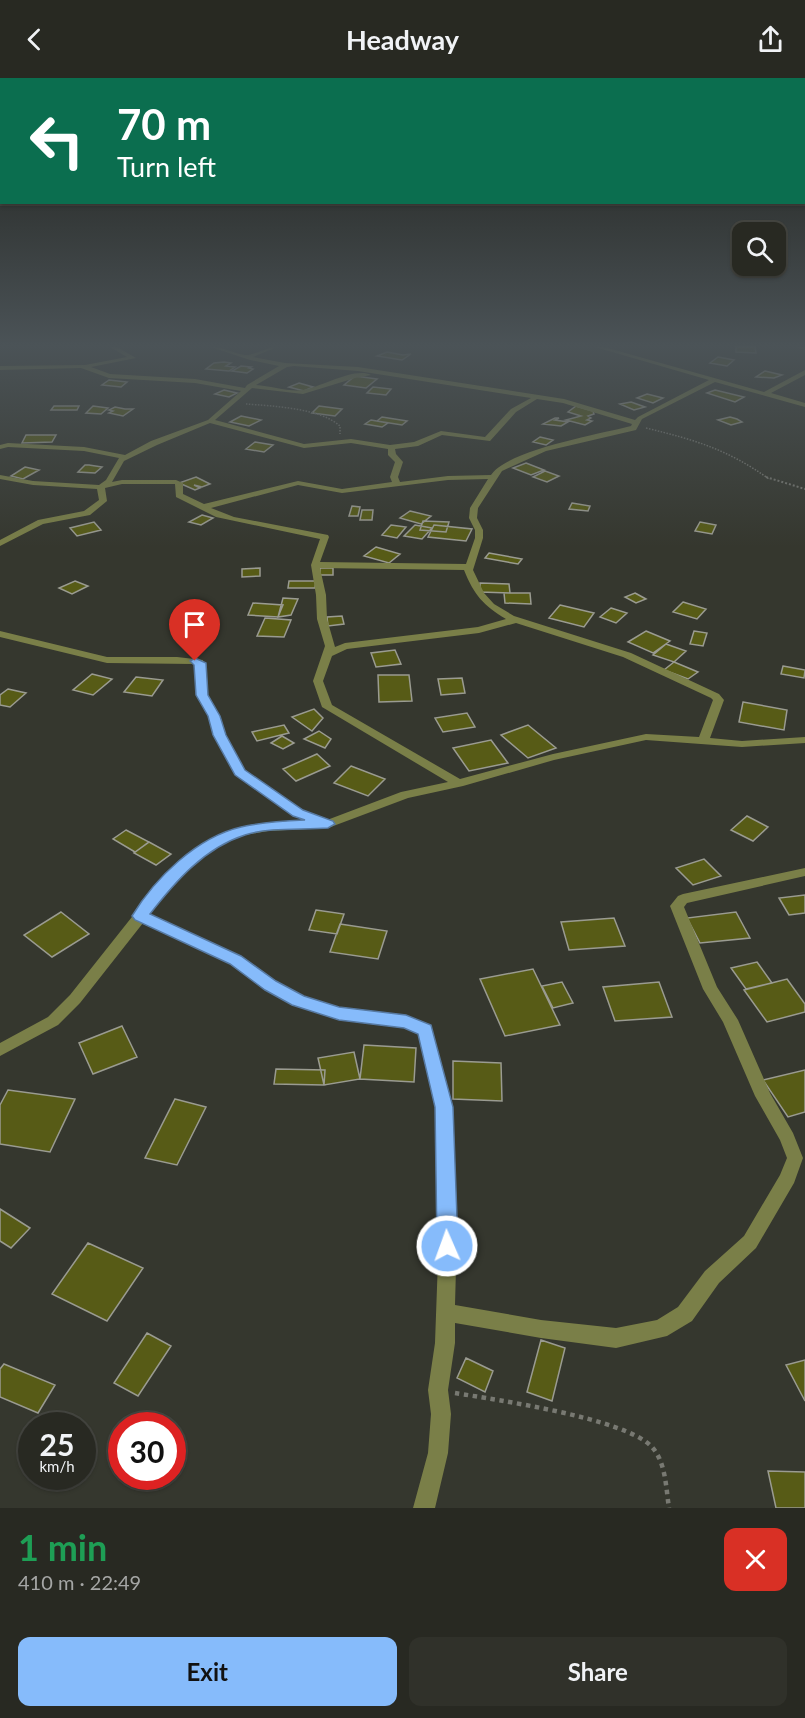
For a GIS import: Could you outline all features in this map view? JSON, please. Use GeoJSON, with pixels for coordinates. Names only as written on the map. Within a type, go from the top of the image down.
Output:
{"type":"FeatureCollection","features":[{"type":"Feature","properties":{"kind":"street"},"geometry":{"type":"LineString","coordinates":[[101,487],[109,480],[118,462],[125,457],[210,421],[219,414]]}},
{"type":"Feature","properties":{"kind":"street"},"geometry":{"type":"LineString","coordinates":[[210,421],[258,432],[295,445],[310,446],[351,441],[390,447],[415,444],[441,434],[487,439],[509,414]]}},
{"type":"Feature","properties":{"kind":"street"},"geometry":{"type":"LineString","coordinates":[[605,414],[636,424]]}},
{"type":"Feature","properties":{"kind":"street"},"geometry":{"type":"LineString","coordinates":[[649,414],[630,430],[544,449],[503,466],[474,508],[473,518],[479,530],[479,538],[468,570],[480,594],[490,606],[514,620],[627,655],[715,696],[719,700],[703,741]]}},
{"type":"Feature","properties":{"kind":"street"},"geometry":{"type":"LineString","coordinates":[[0,447],[8,445],[84,449],[125,457]]}},
{"type":"Feature","properties":{"kind":"street"},"geometry":{"type":"LineString","coordinates":[[390,447],[392,455],[399,462],[394,477],[397,485]]}},
{"type":"Feature","properties":{"kind":"street"},"geometry":{"type":"LineString","coordinates":[[0,477],[27,482],[101,487],[122,482],[176,482],[181,488],[179,495],[233,519],[325,537],[315,565],[321,595],[322,619],[330,646],[318,681],[327,707],[459,783]]}},
{"type":"Feature","properties":{"kind":"street"},"geometry":{"type":"LineString","coordinates":[[204,507],[298,483],[337,490],[448,478],[494,477]]}},
{"type":"Feature","properties":{"kind":"street"},"geometry":{"type":"LineString","coordinates":[[0,543],[41,522],[87,513],[103,501],[101,487]]}},
{"type":"Feature","properties":{"kind":"street"},"geometry":{"type":"LineString","coordinates":[[315,565],[470,567]]}},
{"type":"Feature","properties":{"kind":"street"},"geometry":{"type":"LineString","coordinates":[[328,654],[345,646],[479,630],[514,620]]}},
{"type":"Feature","properties":{"kind":"street"},"geometry":{"type":"LineString","coordinates":[[0,634],[46,648],[106,660],[134,663],[199,662],[202,695],[214,716],[219,735],[240,773],[298,813],[328,824]]}},
{"type":"Feature","properties":{"kind":"street"},"geometry":{"type":"LineString","coordinates":[[0,1050],[53,1021],[75,999],[171,877],[212,844],[251,830],[328,824],[405,795],[459,783],[553,756],[586,752],[646,737],[757,745],[805,740]]}},
{"type":"Feature","properties":{"kind":"street"},"geometry":{"type":"LineString","coordinates":[[445,1312],[541,1329],[616,1338],[660,1329],[685,1314],[712,1277],[750,1242],[788,1178],[795,1158],[787,1138],[763,1096],[730,1020],[707,982],[677,906],[683,899],[805,872]]}},
{"type":"Feature","properties":{"kind":"street"},"geometry":{"type":"LineString","coordinates":[[140,916],[236,960],[270,985],[298,1000],[339,1014],[406,1022],[425,1030],[444,1107],[448,1241],[445,1342],[438,1390],[441,1414],[438,1454],[424,1508]]}},
{"type":"Feature","properties":{"kind":"path"},"geometry":{"type":"LineString","coordinates":[[309,414],[335,420],[339,424],[340,434],[334,442]]}},
{"type":"Feature","properties":{"kind":"path"},"geometry":{"type":"LineString","coordinates":[[636,424],[692,439],[722,450],[742,460],[769,479],[805,489]]}},
{"type":"Feature","properties":{"kind":"path"},"geometry":{"type":"LineString","coordinates":[[438,1390],[541,1409],[611,1427],[639,1437],[649,1445],[657,1458],[669,1508]]}},
{"type":"Feature","properties":{"kind":"building"},"geometry":{"type":"Polygon","coordinates":[[[574,414],[594,414],[588,416],[591,418],[587,420],[592,421],[585,425],[566,420],[581,416],[574,414]]]}},
{"type":"Feature","properties":{"kind":"building"},"geometry":{"type":"Polygon","coordinates":[[[241,416],[261,420],[249,426],[230,422],[241,416]]]}},
{"type":"Feature","properties":{"kind":"building"},"geometry":{"type":"Polygon","coordinates":[[[382,417],[407,421],[402,425],[377,421],[382,417]]]}},
{"type":"Feature","properties":{"kind":"building"},"geometry":{"type":"Polygon","coordinates":[[[730,417],[742,422],[731,425],[718,420],[730,417]]]}},
{"type":"Feature","properties":{"kind":"building"},"geometry":{"type":"Polygon","coordinates":[[[559,418],[555,420],[568,422],[561,426],[543,424],[559,418]]]}},
{"type":"Feature","properties":{"kind":"building"},"geometry":{"type":"Polygon","coordinates":[[[371,420],[388,423],[382,427],[365,424],[371,420]]]}},
{"type":"Feature","properties":{"kind":"building"},"geometry":{"type":"Polygon","coordinates":[[[26,435],[56,435],[52,442],[22,443],[26,435]]]}},
{"type":"Feature","properties":{"kind":"building"},"geometry":{"type":"Polygon","coordinates":[[[540,437],[553,440],[546,445],[533,442],[540,437]]]}},
{"type":"Feature","properties":{"kind":"building"},"geometry":{"type":"Polygon","coordinates":[[[255,442],[273,445],[264,452],[246,449],[255,442]]]}},
{"type":"Feature","properties":{"kind":"building"},"geometry":{"type":"Polygon","coordinates":[[[526,463],[544,470],[531,475],[513,468],[526,463]]]}},
{"type":"Feature","properties":{"kind":"building"},"geometry":{"type":"Polygon","coordinates":[[[85,465],[102,467],[95,473],[78,472],[85,465]]]}},
{"type":"Feature","properties":{"kind":"building"},"geometry":{"type":"Polygon","coordinates":[[[25,467],[39,470],[23,479],[11,476],[25,467]]]}},
{"type":"Feature","properties":{"kind":"building"},"geometry":{"type":"Polygon","coordinates":[[[545,471],[559,476],[547,482],[533,477],[545,471]]]}},
{"type":"Feature","properties":{"kind":"building"},"geometry":{"type":"Polygon","coordinates":[[[196,477],[210,484],[202,487],[194,485],[200,488],[195,490],[179,483],[196,477]]]}},
{"type":"Feature","properties":{"kind":"building"},"geometry":{"type":"Polygon","coordinates":[[[572,503],[590,506],[588,511],[569,509],[572,503]]]}},
{"type":"Feature","properties":{"kind":"building"},"geometry":{"type":"Polygon","coordinates":[[[352,506],[360,507],[358,516],[349,516],[352,506]]]}},
{"type":"Feature","properties":{"kind":"building"},"geometry":{"type":"Polygon","coordinates":[[[362,510],[373,510],[372,520],[360,520],[362,510]]]}},
{"type":"Feature","properties":{"kind":"building"},"geometry":{"type":"Polygon","coordinates":[[[410,511],[431,516],[421,524],[400,518],[410,511]]]}},
{"type":"Feature","properties":{"kind":"building"},"geometry":{"type":"Polygon","coordinates":[[[202,515],[213,518],[201,525],[189,522],[202,515]]]}},
{"type":"Feature","properties":{"kind":"building"},"geometry":{"type":"Polygon","coordinates":[[[423,521],[449,522],[446,532],[420,530],[423,521]]]}},
{"type":"Feature","properties":{"kind":"building"},"geometry":{"type":"Polygon","coordinates":[[[94,522],[101,530],[77,536],[70,528],[94,522]]]}},
{"type":"Feature","properties":{"kind":"building"},"geometry":{"type":"Polygon","coordinates":[[[700,522],[716,525],[712,534],[695,531],[700,522]]]}},
{"type":"Feature","properties":{"kind":"building"},"geometry":{"type":"Polygon","coordinates":[[[391,525],[406,527],[397,538],[382,535],[391,525]]]}},
{"type":"Feature","properties":{"kind":"building"},"geometry":{"type":"Polygon","coordinates":[[[415,525],[432,528],[422,539],[404,536],[415,525]]]}},
{"type":"Feature","properties":{"kind":"building"},"geometry":{"type":"Polygon","coordinates":[[[434,525],[472,529],[466,541],[428,537],[434,525]]]}},
{"type":"Feature","properties":{"kind":"building"},"geometry":{"type":"Polygon","coordinates":[[[376,547],[400,554],[389,563],[364,556],[376,547]]]}},
{"type":"Feature","properties":{"kind":"building"},"geometry":{"type":"Polygon","coordinates":[[[489,553],[522,559],[518,564],[485,558],[489,553]]]}},
{"type":"Feature","properties":{"kind":"building"},"geometry":{"type":"Polygon","coordinates":[[[260,568],[260,576],[242,577],[242,569],[260,568]]]}},
{"type":"Feature","properties":{"kind":"building"},"geometry":{"type":"Polygon","coordinates":[[[320,568],[333,568],[333,575],[320,575],[320,568]]]}},
{"type":"Feature","properties":{"kind":"building"},"geometry":{"type":"Polygon","coordinates":[[[75,581],[88,586],[72,594],[59,588],[75,581]]]}},
{"type":"Feature","properties":{"kind":"building"},"geometry":{"type":"Polygon","coordinates":[[[289,581],[316,581],[315,588],[288,588],[289,581]]]}},
{"type":"Feature","properties":{"kind":"building"},"geometry":{"type":"Polygon","coordinates":[[[480,583],[509,584],[510,593],[480,592],[480,583]]]}},
{"type":"Feature","properties":{"kind":"building"},"geometry":{"type":"Polygon","coordinates":[[[504,593],[530,593],[531,604],[505,603],[504,593]]]}},
{"type":"Feature","properties":{"kind":"building"},"geometry":{"type":"Polygon","coordinates":[[[635,593],[646,599],[636,603],[625,597],[635,593]]]}},
{"type":"Feature","properties":{"kind":"building"},"geometry":{"type":"Polygon","coordinates":[[[283,598],[298,599],[291,615],[278,617],[283,598]]]}},
{"type":"Feature","properties":{"kind":"building"},"geometry":{"type":"Polygon","coordinates":[[[683,602],[706,609],[697,619],[673,612],[683,602]]]}},
{"type":"Feature","properties":{"kind":"building"},"geometry":{"type":"Polygon","coordinates":[[[253,603],[283,605],[278,617],[248,615],[253,603]]]}},
{"type":"Feature","properties":{"kind":"building"},"geometry":{"type":"Polygon","coordinates":[[[560,605],[594,613],[584,627],[549,618],[560,605]]]}},
{"type":"Feature","properties":{"kind":"building"},"geometry":{"type":"Polygon","coordinates":[[[611,608],[627,613],[616,623],[600,617],[611,608]]]}},
{"type":"Feature","properties":{"kind":"building"},"geometry":{"type":"Polygon","coordinates":[[[342,616],[344,624],[328,626],[327,617],[342,616]]]}},
{"type":"Feature","properties":{"kind":"building"},"geometry":{"type":"Polygon","coordinates":[[[265,618],[291,620],[284,637],[257,636],[265,618]]]}},
{"type":"Feature","properties":{"kind":"building"},"geometry":{"type":"Polygon","coordinates":[[[646,631],[670,641],[653,653],[628,642],[646,631]]]}},
{"type":"Feature","properties":{"kind":"building"},"geometry":{"type":"Polygon","coordinates":[[[694,631],[707,633],[703,646],[690,644],[694,631]]]}},
{"type":"Feature","properties":{"kind":"building"},"geometry":{"type":"Polygon","coordinates":[[[666,644],[686,651],[674,662],[653,655],[666,644]]]}},
{"type":"Feature","properties":{"kind":"building"},"geometry":{"type":"Polygon","coordinates":[[[395,650],[401,664],[376,667],[371,653],[395,650]]]}},
{"type":"Feature","properties":{"kind":"building"},"geometry":{"type":"Polygon","coordinates":[[[674,662],[698,672],[688,679],[664,670],[674,662]]]}},
{"type":"Feature","properties":{"kind":"building"},"geometry":{"type":"Polygon","coordinates":[[[783,666],[805,670],[804,678],[781,674],[783,666]]]}},
{"type":"Feature","properties":{"kind":"building"},"geometry":{"type":"Polygon","coordinates":[[[92,674],[112,679],[93,695],[73,690],[92,674]]]}},
{"type":"Feature","properties":{"kind":"building"},"geometry":{"type":"Polygon","coordinates":[[[378,675],[409,675],[412,701],[379,702],[378,675]]]}},
{"type":"Feature","properties":{"kind":"building"},"geometry":{"type":"Polygon","coordinates":[[[136,677],[163,680],[152,696],[124,692],[136,677]]]}},
{"type":"Feature","properties":{"kind":"building"},"geometry":{"type":"Polygon","coordinates":[[[462,678],[465,693],[441,695],[438,679],[462,678]]]}},
{"type":"Feature","properties":{"kind":"building"},"geometry":{"type":"Polygon","coordinates":[[[8,689],[26,693],[10,707],[0,705],[0,695],[8,689]]]}},
{"type":"Feature","properties":{"kind":"building"},"geometry":{"type":"Polygon","coordinates":[[[743,702],[787,710],[784,730],[739,722],[743,702]]]}},
{"type":"Feature","properties":{"kind":"building"},"geometry":{"type":"Polygon","coordinates":[[[314,709],[323,718],[312,731],[292,717],[314,709]]]}},
{"type":"Feature","properties":{"kind":"building"},"geometry":{"type":"Polygon","coordinates":[[[467,713],[475,727],[443,732],[435,718],[467,713]]]}},
{"type":"Feature","properties":{"kind":"building"},"geometry":{"type":"Polygon","coordinates":[[[284,725],[289,733],[257,741],[252,732],[284,725]]]}},
{"type":"Feature","properties":{"kind":"building"},"geometry":{"type":"Polygon","coordinates":[[[528,725],[556,748],[528,758],[501,735],[528,725]]]}},
{"type":"Feature","properties":{"kind":"building"},"geometry":{"type":"Polygon","coordinates":[[[319,731],[331,739],[325,748],[304,739],[319,731]]]}},
{"type":"Feature","properties":{"kind":"building"},"geometry":{"type":"Polygon","coordinates":[[[282,736],[294,743],[283,749],[271,743],[282,736]]]}},
{"type":"Feature","properties":{"kind":"building"},"geometry":{"type":"Polygon","coordinates":[[[491,740],[508,763],[469,771],[453,748],[491,740]]]}},
{"type":"Feature","properties":{"kind":"building"},"geometry":{"type":"Polygon","coordinates":[[[317,754],[330,766],[296,781],[283,769],[317,754]]]}},
{"type":"Feature","properties":{"kind":"building"},"geometry":{"type":"Polygon","coordinates":[[[351,766],[385,779],[368,796],[334,783],[351,766]]]}},
{"type":"Feature","properties":{"kind":"building"},"geometry":{"type":"Polygon","coordinates":[[[747,816],[768,827],[753,841],[731,830],[747,816]]]}},
{"type":"Feature","properties":{"kind":"building"},"geometry":{"type":"Polygon","coordinates":[[[126,830],[149,842],[135,852],[113,839],[126,830]]]}},
{"type":"Feature","properties":{"kind":"building"},"geometry":{"type":"Polygon","coordinates":[[[149,842],[171,854],[156,865],[134,853],[149,842]]]}},
{"type":"Feature","properties":{"kind":"building"},"geometry":{"type":"Polygon","coordinates":[[[704,859],[721,876],[693,885],[676,868],[704,859]]]}},
{"type":"Feature","properties":{"kind":"building"},"geometry":{"type":"Polygon","coordinates":[[[805,895],[805,913],[789,915],[779,898],[805,895]]]}},
{"type":"Feature","properties":{"kind":"building"},"geometry":{"type":"Polygon","coordinates":[[[316,910],[344,914],[337,934],[309,930],[316,910]]]}},
{"type":"Feature","properties":{"kind":"building"},"geometry":{"type":"Polygon","coordinates":[[[61,912],[89,934],[52,957],[24,935],[61,912]]]}},
{"type":"Feature","properties":{"kind":"building"},"geometry":{"type":"Polygon","coordinates":[[[736,912],[750,938],[700,943],[687,918],[736,912]]]}},
{"type":"Feature","properties":{"kind":"building"},"geometry":{"type":"Polygon","coordinates":[[[614,918],[625,946],[569,950],[561,922],[614,918]]]}},
{"type":"Feature","properties":{"kind":"building"},"geometry":{"type":"Polygon","coordinates":[[[340,924],[387,931],[378,959],[330,952],[340,924]]]}},
{"type":"Feature","properties":{"kind":"building"},"geometry":{"type":"Polygon","coordinates":[[[757,962],[772,983],[746,989],[731,968],[757,962]]]}},
{"type":"Feature","properties":{"kind":"building"},"geometry":{"type":"Polygon","coordinates":[[[533,969],[560,1025],[505,1036],[480,979],[533,969]]]}},
{"type":"Feature","properties":{"kind":"building"},"geometry":{"type":"Polygon","coordinates":[[[787,979],[805,1004],[805,1012],[767,1022],[744,990],[787,979]]]}},
{"type":"Feature","properties":{"kind":"building"},"geometry":{"type":"Polygon","coordinates":[[[562,982],[573,1003],[553,1008],[542,986],[562,982]]]}},
{"type":"Feature","properties":{"kind":"building"},"geometry":{"type":"Polygon","coordinates":[[[659,982],[672,1017],[615,1021],[603,987],[659,982]]]}},
{"type":"Feature","properties":{"kind":"building"},"geometry":{"type":"Polygon","coordinates":[[[122,1026],[137,1057],[93,1074],[79,1043],[122,1026]]]}},
{"type":"Feature","properties":{"kind":"building"},"geometry":{"type":"Polygon","coordinates":[[[364,1045],[416,1048],[414,1082],[360,1079],[364,1045]]]}},
{"type":"Feature","properties":{"kind":"building"},"geometry":{"type":"Polygon","coordinates":[[[354,1052],[360,1079],[324,1085],[318,1058],[354,1052]]]}},
{"type":"Feature","properties":{"kind":"building"},"geometry":{"type":"Polygon","coordinates":[[[453,1061],[501,1063],[502,1101],[453,1099],[453,1061]]]}},
{"type":"Feature","properties":{"kind":"building"},"geometry":{"type":"Polygon","coordinates":[[[276,1069],[325,1070],[324,1085],[274,1084],[276,1069]]]}},
{"type":"Feature","properties":{"kind":"building"},"geometry":{"type":"Polygon","coordinates":[[[805,1070],[805,1112],[788,1117],[763,1080],[805,1070]]]}},
{"type":"Feature","properties":{"kind":"building"},"geometry":{"type":"Polygon","coordinates":[[[8,1090],[75,1099],[50,1152],[0,1144],[0,1105],[8,1090]]]}},
{"type":"Feature","properties":{"kind":"building"},"geometry":{"type":"Polygon","coordinates":[[[175,1099],[206,1107],[177,1165],[145,1158],[175,1099]]]}},
{"type":"Feature","properties":{"kind":"building"},"geometry":{"type":"Polygon","coordinates":[[[0,1209],[30,1228],[11,1248],[0,1241],[0,1209]]]}},
{"type":"Feature","properties":{"kind":"building"},"geometry":{"type":"Polygon","coordinates":[[[88,1243],[143,1268],[107,1321],[52,1294],[88,1243]]]}},
{"type":"Feature","properties":{"kind":"building"},"geometry":{"type":"Polygon","coordinates":[[[147,1333],[171,1346],[138,1396],[114,1383],[147,1333]]]}},
{"type":"Feature","properties":{"kind":"building"},"geometry":{"type":"Polygon","coordinates":[[[541,1340],[565,1348],[552,1401],[527,1392],[541,1340]]]}},
{"type":"Feature","properties":{"kind":"building"},"geometry":{"type":"Polygon","coordinates":[[[466,1358],[493,1371],[485,1392],[457,1378],[466,1358]]]}},
{"type":"Feature","properties":{"kind":"building"},"geometry":{"type":"Polygon","coordinates":[[[805,1360],[805,1401],[786,1365],[805,1360]]]}},
{"type":"Feature","properties":{"kind":"building"},"geometry":{"type":"Polygon","coordinates":[[[4,1364],[55,1385],[39,1412],[0,1397],[0,1369],[4,1364]]]}},
{"type":"Feature","properties":{"kind":"building"},"geometry":{"type":"Polygon","coordinates":[[[768,1471],[805,1472],[805,1508],[776,1508],[768,1471]]]}},
{"type":"Feature","properties":{"kind":"route"},"geometry":{"type":"LineString","coordinates":[[195,661],[200,663],[202,695],[214,716],[219,735],[240,773],[298,813],[328,824],[268,827],[242,831],[212,844],[171,877],[140,916],[236,960],[270,985],[298,1000],[339,1014],[406,1022],[425,1030],[444,1107],[447,1246]]}}]}
